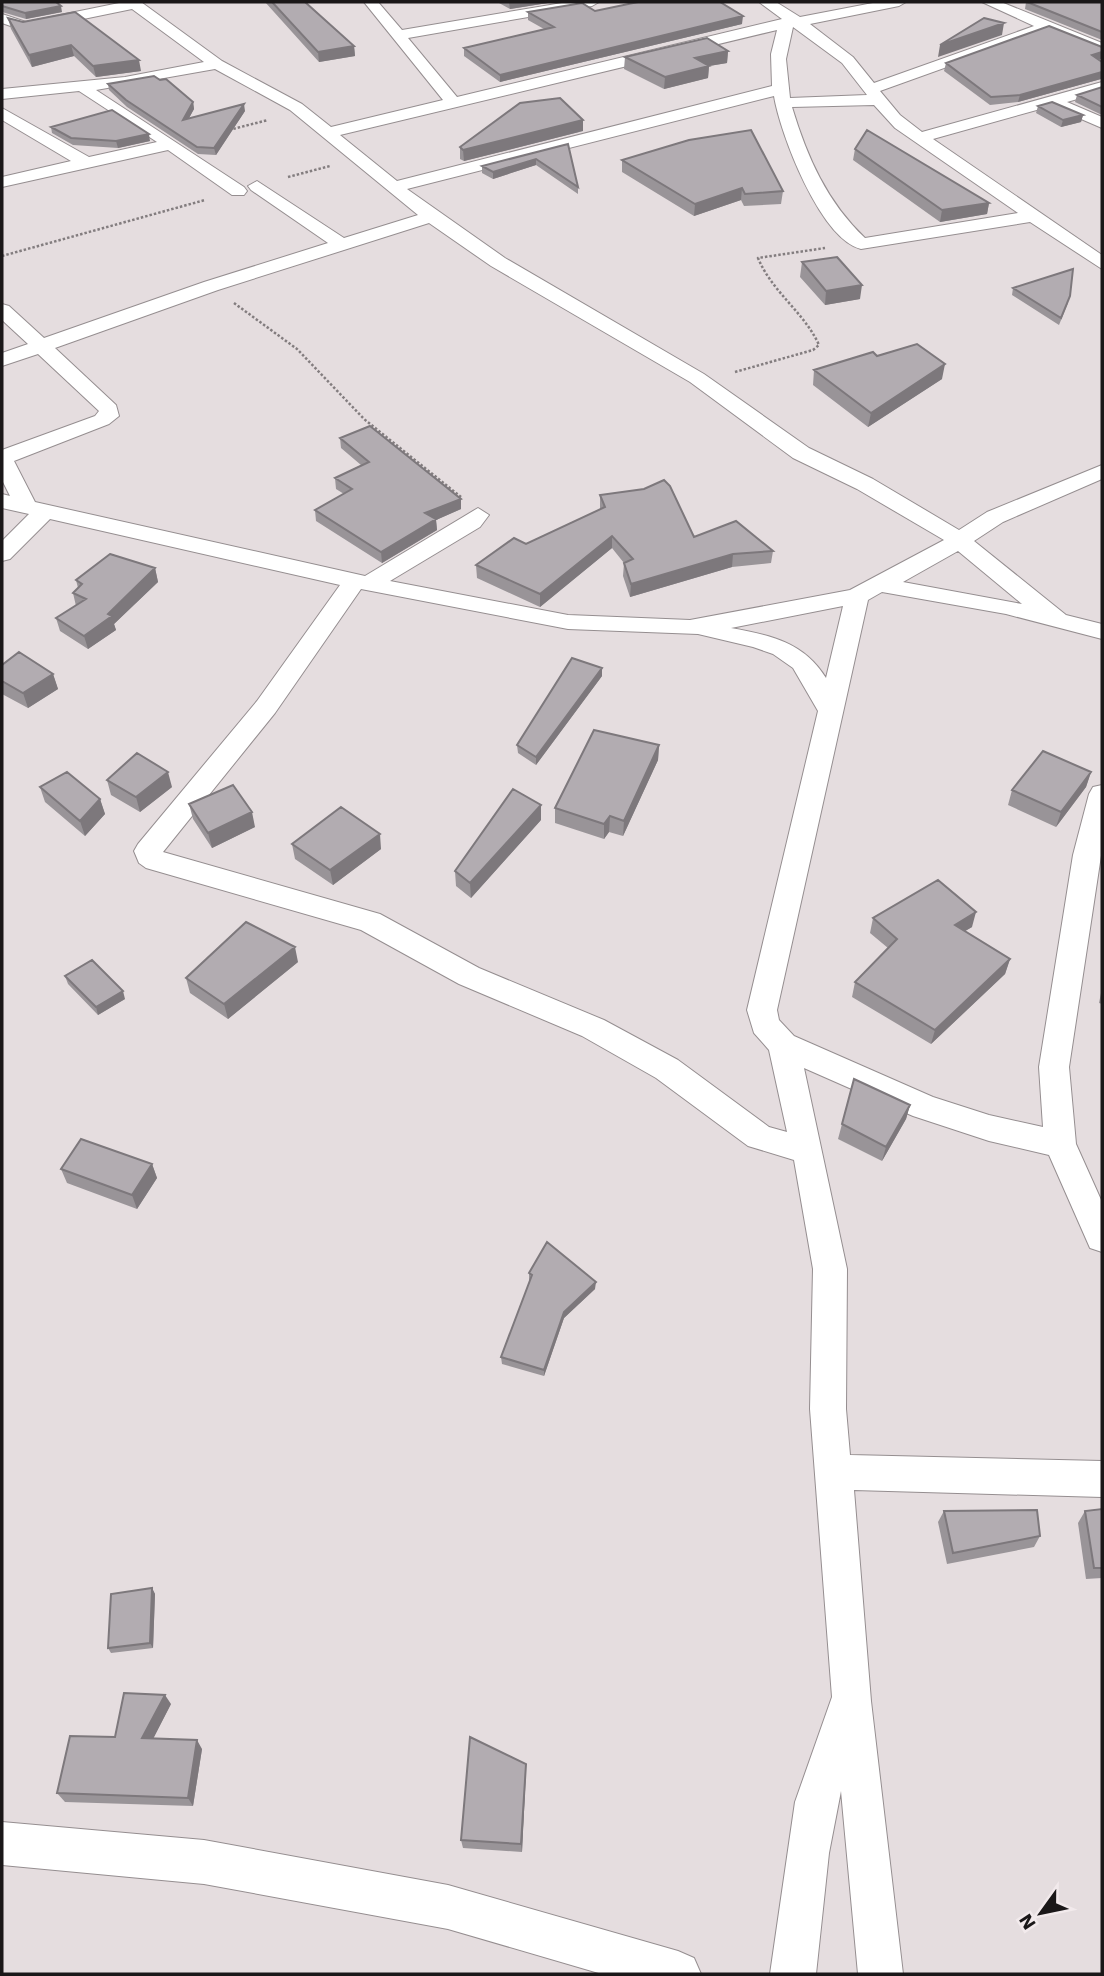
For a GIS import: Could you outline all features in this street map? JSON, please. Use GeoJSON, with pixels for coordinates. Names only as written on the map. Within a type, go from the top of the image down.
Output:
{"type":"FeatureCollection","features":[{"type":"Feature","properties":{"kind":"street"},"geometry":{"type":"LineString","coordinates":[[371,2],[454,103]]}},
{"type":"Feature","properties":{"kind":"street"},"geometry":{"type":"LineString","coordinates":[[399,35],[592,2]]}},
{"type":"Feature","properties":{"kind":"street"},"geometry":{"type":"LineString","coordinates":[[766,2],[844,59],[872,95],[919,138],[1102,263]]}},
{"type":"Feature","properties":{"kind":"street"},"geometry":{"type":"LineString","coordinates":[[327,133],[791,21],[899,2]]}},
{"type":"Feature","properties":{"kind":"street"},"geometry":{"type":"LineString","coordinates":[[989,2],[1102,48]]}},
{"type":"Feature","properties":{"kind":"street"},"geometry":{"type":"LineString","coordinates":[[2,18],[25,27],[133,3],[217,64],[281,97],[431,217],[498,262],[702,382],[801,453],[865,484],[958,539],[1057,620]]}},
{"type":"Feature","properties":{"kind":"street"},"geometry":{"type":"LineString","coordinates":[[791,21],[779,51],[782,96],[788,125],[824,202],[861,244],[1034,216]]}},
{"type":"Feature","properties":{"kind":"street"},"geometry":{"type":"LineString","coordinates":[[393,187],[782,96],[872,95],[1047,26]]}},
{"type":"Feature","properties":{"kind":"street"},"geometry":{"type":"LineString","coordinates":[[2,94],[85,88],[217,64]]}},
{"type":"Feature","properties":{"kind":"street"},"geometry":{"type":"LineString","coordinates":[[919,138],[1102,87]]}},
{"type":"Feature","properties":{"kind":"street"},"geometry":{"type":"LineString","coordinates":[[85,88],[96,98],[238,191]]}},
{"type":"Feature","properties":{"kind":"street"},"geometry":{"type":"LineString","coordinates":[[1054,101],[1102,122]]}},
{"type":"Feature","properties":{"kind":"street"},"geometry":{"type":"LineString","coordinates":[[2,113],[86,163]]}},
{"type":"Feature","properties":{"kind":"street"},"geometry":{"type":"LineString","coordinates":[[2,181],[170,144]]}},
{"type":"Feature","properties":{"kind":"street"},"geometry":{"type":"LineString","coordinates":[[257,186],[342,245]]}},
{"type":"Feature","properties":{"kind":"street"},"geometry":{"type":"LineString","coordinates":[[2,359],[211,286],[431,217]]}},
{"type":"Feature","properties":{"kind":"street"},"geometry":{"type":"LineString","coordinates":[[2,310],[43,345],[109,409],[109,416],[5,457],[3,461],[36,507]]}},
{"type":"Feature","properties":{"kind":"street"},"geometry":{"type":"LineString","coordinates":[[690,628],[797,610],[869,591],[933,557],[958,539],[1049,492],[1102,471]]}},
{"type":"Feature","properties":{"kind":"street"},"geometry":{"type":"LineString","coordinates":[[2,501],[363,582],[568,622],[690,628],[761,642],[785,651],[803,663],[830,710]]}},
{"type":"Feature","properties":{"kind":"street"},"geometry":{"type":"LineString","coordinates":[[2,554],[36,507]]}},
{"type":"Feature","properties":{"kind":"street"},"geometry":{"type":"LineString","coordinates":[[478,515],[472,522],[363,582],[266,708],[148,850],[149,856],[156,861],[370,922],[469,976],[604,1034],[667,1069],[759,1137],[808,1151]]}},
{"type":"Feature","properties":{"kind":"street"},"geometry":{"type":"LineString","coordinates":[[869,591],[957,597],[1102,632]]}},
{"type":"Feature","properties":{"kind":"street"},"geometry":{"type":"LineString","coordinates":[[869,591],[830,710],[762,1010],[765,1025],[783,1045],[924,1107],[989,1128],[1060,1144]]}},
{"type":"Feature","properties":{"kind":"street"},"geometry":{"type":"LineString","coordinates":[[1101,800],[1087,855],[1054,1067],[1060,1144],[1102,1238]]}},
{"type":"Feature","properties":{"kind":"street"},"geometry":{"type":"LineString","coordinates":[[783,1045],[808,1151],[830,1269],[828,1409],[852,1698],[881,1974]]}},
{"type":"Feature","properties":{"kind":"street"},"geometry":{"type":"LineString","coordinates":[[833,1472],[1102,1479]]}},
{"type":"Feature","properties":{"kind":"street"},"geometry":{"type":"LineString","coordinates":[[793,1974],[816,1802],[852,1698]]}},
{"type":"Feature","properties":{"kind":"street"},"geometry":{"type":"LineString","coordinates":[[2,1843],[204,1863],[448,1907],[678,1974]]}},
{"type":"Feature","properties":{"kind":"path"},"geometry":{"type":"LineString","coordinates":[[170,144],[302,112]]}},
{"type":"Feature","properties":{"kind":"path"},"geometry":{"type":"LineString","coordinates":[[257,186],[358,159]]}},
{"type":"Feature","properties":{"kind":"path"},"geometry":{"type":"LineString","coordinates":[[2,256],[238,191]]}},
{"type":"Feature","properties":{"kind":"path"},"geometry":{"type":"LineString","coordinates":[[702,382],[813,350],[819,345],[816,335],[783,297],[758,258],[861,244]]}},
{"type":"Feature","properties":{"kind":"path"},"geometry":{"type":"LineString","coordinates":[[211,286],[297,349],[364,419],[440,479],[478,515]]}},
{"type":"Feature","properties":{"kind":"building"},"geometry":{"type":"Polygon","coordinates":[[[2,2],[56,2],[61,6],[25,13],[2,6],[2,2]]]}},
{"type":"Feature","properties":{"kind":"building"},"geometry":{"type":"Polygon","coordinates":[[[272,2],[305,2],[354,46],[318,52],[272,2]]]}},
{"type":"Feature","properties":{"kind":"building"},"geometry":{"type":"Polygon","coordinates":[[[638,2],[720,2],[743,16],[500,75],[464,48],[554,27],[528,12],[582,3],[595,11],[638,2]]]}},
{"type":"Feature","properties":{"kind":"building"},"geometry":{"type":"Polygon","coordinates":[[[1027,2],[1102,2],[1102,32],[1027,2]]]}},
{"type":"Feature","properties":{"kind":"building"},"geometry":{"type":"Polygon","coordinates":[[[75,12],[139,60],[93,66],[71,45],[29,55],[8,18],[23,22],[75,12]]]}},
{"type":"Feature","properties":{"kind":"building"},"geometry":{"type":"Polygon","coordinates":[[[984,18],[1004,23],[940,45],[984,18]]]}},
{"type":"Feature","properties":{"kind":"building"},"geometry":{"type":"Polygon","coordinates":[[[1049,26],[1102,47],[1102,52],[1092,55],[1102,62],[1102,72],[1020,95],[991,97],[946,63],[1049,26]]]}},
{"type":"Feature","properties":{"kind":"building"},"geometry":{"type":"Polygon","coordinates":[[[707,38],[728,51],[695,58],[709,66],[665,77],[625,57],[707,38]]]}},
{"type":"Feature","properties":{"kind":"building"},"geometry":{"type":"Polygon","coordinates":[[[154,76],[160,80],[166,79],[193,102],[183,120],[244,104],[214,148],[197,147],[126,100],[108,84],[154,76]]]}},
{"type":"Feature","properties":{"kind":"building"},"geometry":{"type":"Polygon","coordinates":[[[1102,87],[1102,107],[1077,95],[1102,87]]]}},
{"type":"Feature","properties":{"kind":"building"},"geometry":{"type":"Polygon","coordinates":[[[560,98],[583,120],[463,150],[460,147],[520,103],[560,98]]]}},
{"type":"Feature","properties":{"kind":"building"},"geometry":{"type":"Polygon","coordinates":[[[1052,102],[1083,115],[1063,120],[1038,106],[1052,102]]]}},
{"type":"Feature","properties":{"kind":"building"},"geometry":{"type":"Polygon","coordinates":[[[112,110],[149,134],[116,141],[71,138],[51,127],[112,110]]]}},
{"type":"Feature","properties":{"kind":"building"},"geometry":{"type":"Polygon","coordinates":[[[751,130],[783,191],[745,194],[742,188],[695,204],[622,160],[689,140],[751,130]]]}},
{"type":"Feature","properties":{"kind":"building"},"geometry":{"type":"Polygon","coordinates":[[[867,130],[989,203],[942,210],[855,149],[867,130]]]}},
{"type":"Feature","properties":{"kind":"building"},"geometry":{"type":"Polygon","coordinates":[[[568,144],[578,187],[536,159],[493,172],[482,166],[568,144]]]}},
{"type":"Feature","properties":{"kind":"building"},"geometry":{"type":"Polygon","coordinates":[[[837,257],[862,285],[826,291],[802,262],[837,257]]]}},
{"type":"Feature","properties":{"kind":"building"},"geometry":{"type":"Polygon","coordinates":[[[1073,269],[1070,296],[1061,318],[1013,288],[1073,269]]]}},
{"type":"Feature","properties":{"kind":"building"},"geometry":{"type":"Polygon","coordinates":[[[917,344],[945,364],[871,413],[814,370],[873,352],[877,356],[917,344]]]}},
{"type":"Feature","properties":{"kind":"building"},"geometry":{"type":"Polygon","coordinates":[[[370,426],[461,499],[425,513],[436,519],[381,552],[315,510],[352,489],[335,478],[369,462],[340,438],[370,426]]]}},
{"type":"Feature","properties":{"kind":"building"},"geometry":{"type":"Polygon","coordinates":[[[664,480],[670,486],[694,537],[736,521],[773,551],[733,554],[631,584],[624,563],[633,559],[612,536],[540,594],[476,565],[514,538],[526,544],[605,507],[600,495],[644,489],[664,480]]]}},
{"type":"Feature","properties":{"kind":"building"},"geometry":{"type":"Polygon","coordinates":[[[110,554],[155,568],[108,614],[112,616],[84,636],[56,618],[86,599],[73,593],[82,584],[76,580],[110,554]]]}},
{"type":"Feature","properties":{"kind":"building"},"geometry":{"type":"Polygon","coordinates":[[[19,652],[53,674],[23,693],[2,681],[2,665],[19,652]]]}},
{"type":"Feature","properties":{"kind":"building"},"geometry":{"type":"Polygon","coordinates":[[[572,658],[602,668],[536,757],[517,745],[572,658]]]}},
{"type":"Feature","properties":{"kind":"building"},"geometry":{"type":"Polygon","coordinates":[[[594,730],[659,745],[624,821],[610,816],[604,824],[555,808],[594,730]]]}},
{"type":"Feature","properties":{"kind":"building"},"geometry":{"type":"Polygon","coordinates":[[[1043,751],[1091,772],[1061,812],[1012,790],[1043,751]]]}},
{"type":"Feature","properties":{"kind":"building"},"geometry":{"type":"Polygon","coordinates":[[[137,753],[168,772],[136,797],[107,780],[137,753]]]}},
{"type":"Feature","properties":{"kind":"building"},"geometry":{"type":"Polygon","coordinates":[[[67,772],[100,799],[80,821],[40,787],[67,772]]]}},
{"type":"Feature","properties":{"kind":"building"},"geometry":{"type":"Polygon","coordinates":[[[233,785],[252,812],[208,833],[189,804],[233,785]]]}},
{"type":"Feature","properties":{"kind":"building"},"geometry":{"type":"Polygon","coordinates":[[[513,789],[541,805],[470,883],[455,871],[513,789]]]}},
{"type":"Feature","properties":{"kind":"building"},"geometry":{"type":"Polygon","coordinates":[[[341,807],[380,834],[330,870],[292,844],[341,807]]]}},
{"type":"Feature","properties":{"kind":"building"},"geometry":{"type":"Polygon","coordinates":[[[938,880],[976,912],[955,925],[1010,959],[935,1030],[855,982],[897,939],[873,918],[938,880]]]}},
{"type":"Feature","properties":{"kind":"building"},"geometry":{"type":"Polygon","coordinates":[[[246,922],[295,947],[224,1004],[186,978],[246,922]]]}},
{"type":"Feature","properties":{"kind":"building"},"geometry":{"type":"Polygon","coordinates":[[[92,960],[123,991],[96,1007],[65,976],[92,960]]]}},
{"type":"Feature","properties":{"kind":"building"},"geometry":{"type":"Polygon","coordinates":[[[854,1079],[910,1105],[886,1147],[842,1124],[854,1079]]]}},
{"type":"Feature","properties":{"kind":"building"},"geometry":{"type":"Polygon","coordinates":[[[81,1139],[152,1164],[132,1195],[61,1169],[81,1139]]]}},
{"type":"Feature","properties":{"kind":"building"},"geometry":{"type":"Polygon","coordinates":[[[547,1242],[596,1282],[564,1312],[544,1370],[501,1357],[532,1275],[529,1273],[547,1242]]]}},
{"type":"Feature","properties":{"kind":"building"},"geometry":{"type":"Polygon","coordinates":[[[1102,1509],[1102,1568],[1094,1568],[1085,1511],[1102,1509]]]}},
{"type":"Feature","properties":{"kind":"building"},"geometry":{"type":"Polygon","coordinates":[[[1037,1510],[1040,1536],[953,1553],[944,1511],[1037,1510]]]}},
{"type":"Feature","properties":{"kind":"building"},"geometry":{"type":"Polygon","coordinates":[[[152,1588],[150,1643],[108,1648],[111,1594],[152,1588]]]}},
{"type":"Feature","properties":{"kind":"building"},"geometry":{"type":"Polygon","coordinates":[[[124,1693],[165,1695],[142,1738],[197,1740],[188,1798],[57,1793],[70,1736],[115,1737],[124,1693]]]}},
{"type":"Feature","properties":{"kind":"building"},"geometry":{"type":"Polygon","coordinates":[[[470,1737],[526,1764],[521,1844],[461,1840],[470,1737]]]}}]}
